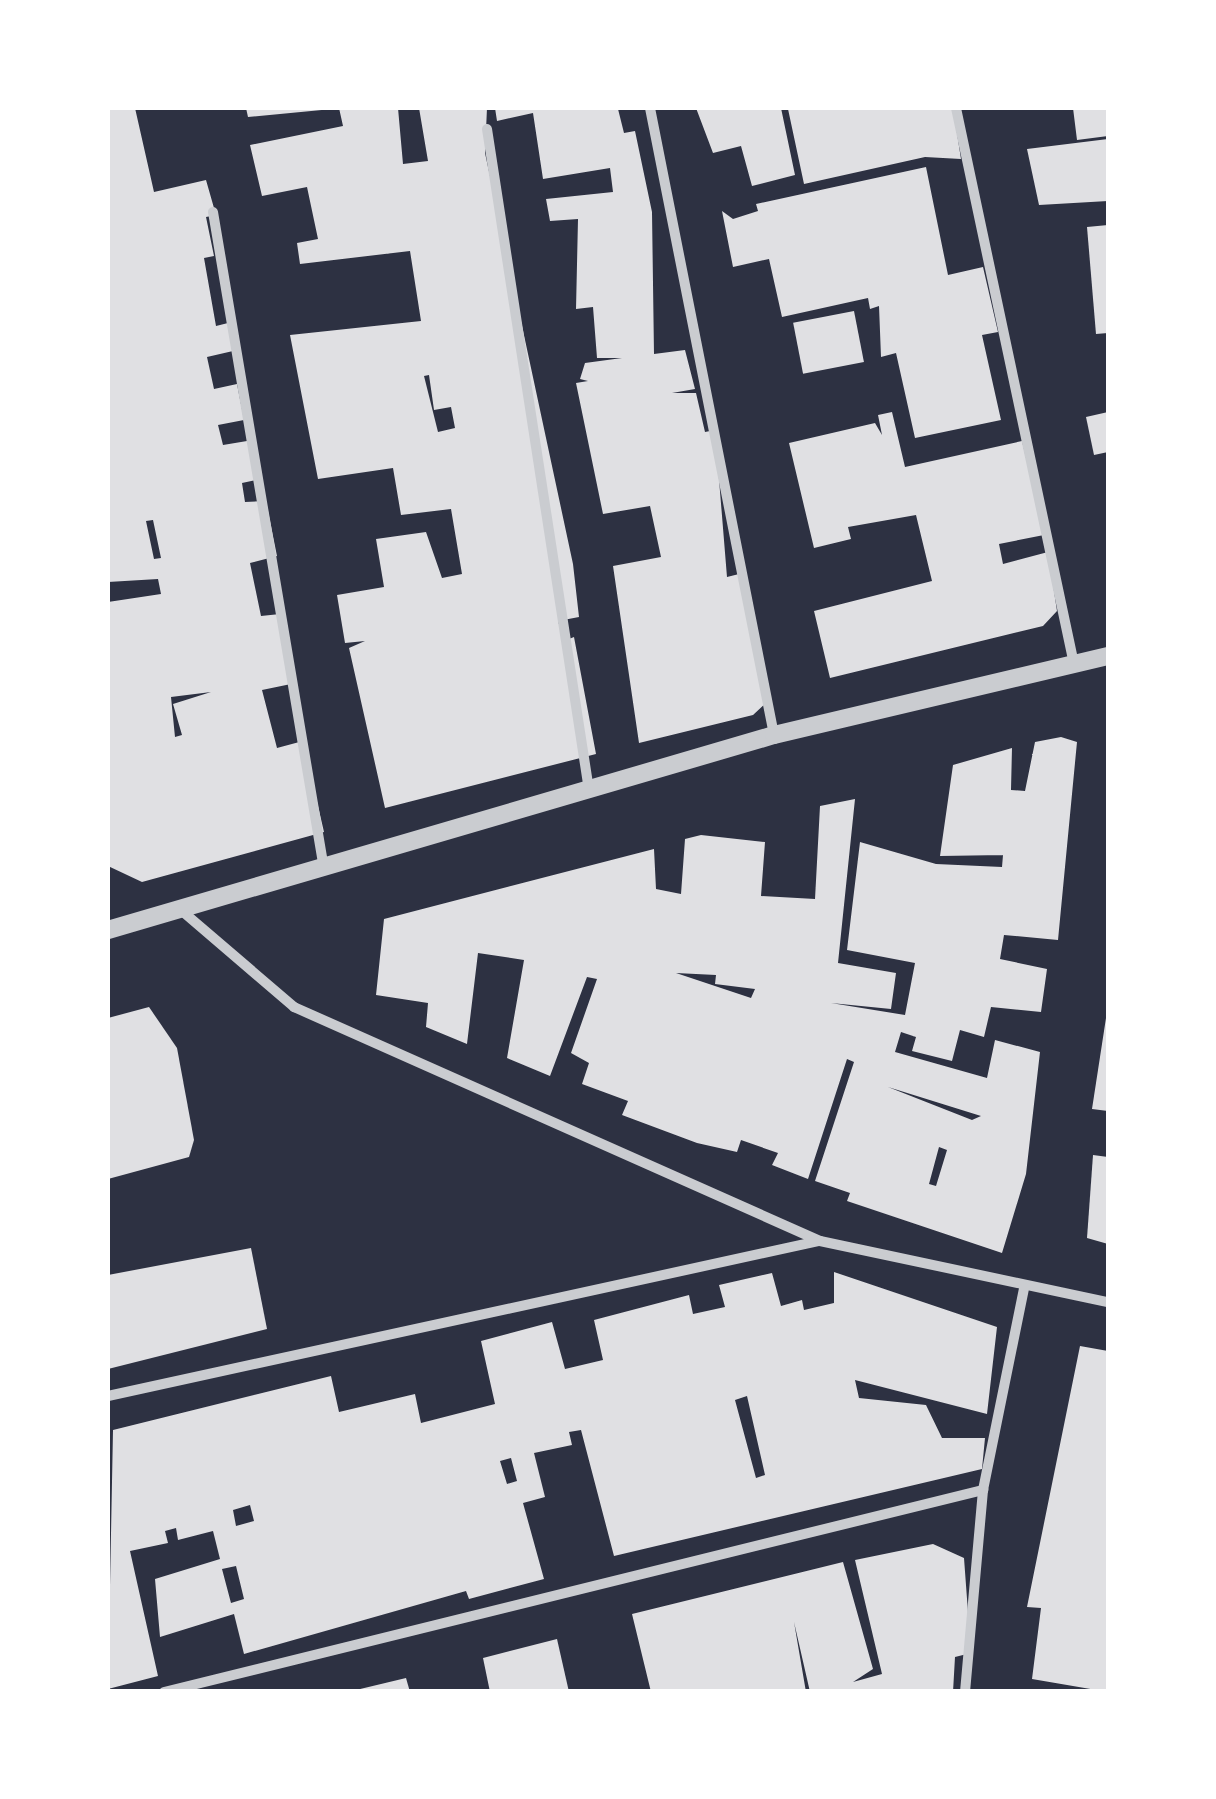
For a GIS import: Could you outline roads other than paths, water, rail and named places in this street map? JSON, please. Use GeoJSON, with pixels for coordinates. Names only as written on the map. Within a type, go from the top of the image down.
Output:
{"type":"FeatureCollection","features":[{"type":"Feature","properties":{"kind":"street"},"geometry":{"type":"LineString","coordinates":[[650,108],[774,734]]}},
{"type":"Feature","properties":{"kind":"street"},"geometry":{"type":"LineString","coordinates":[[956,108],[1074,664]]}},
{"type":"Feature","properties":{"kind":"street"},"geometry":{"type":"LineString","coordinates":[[487,129],[590,790]]}},
{"type":"Feature","properties":{"kind":"street"},"geometry":{"type":"LineString","coordinates":[[213,212],[324,870]]}},
{"type":"Feature","properties":{"kind":"street"},"geometry":{"type":"LineString","coordinates":[[108,930],[324,870],[774,734],[1108,656]]}},
{"type":"Feature","properties":{"kind":"street"},"geometry":{"type":"LineString","coordinates":[[182,911],[294,1007],[820,1240],[1024,1288],[1108,1302]]}},
{"type":"Feature","properties":{"kind":"street"},"geometry":{"type":"LineString","coordinates":[[108,1396],[820,1240]]}},
{"type":"Feature","properties":{"kind":"street"},"geometry":{"type":"LineString","coordinates":[[965,1692],[983,1490],[1024,1288]]}},
{"type":"Feature","properties":{"kind":"street"},"geometry":{"type":"LineString","coordinates":[[164,1692],[983,1490]]}}]}
